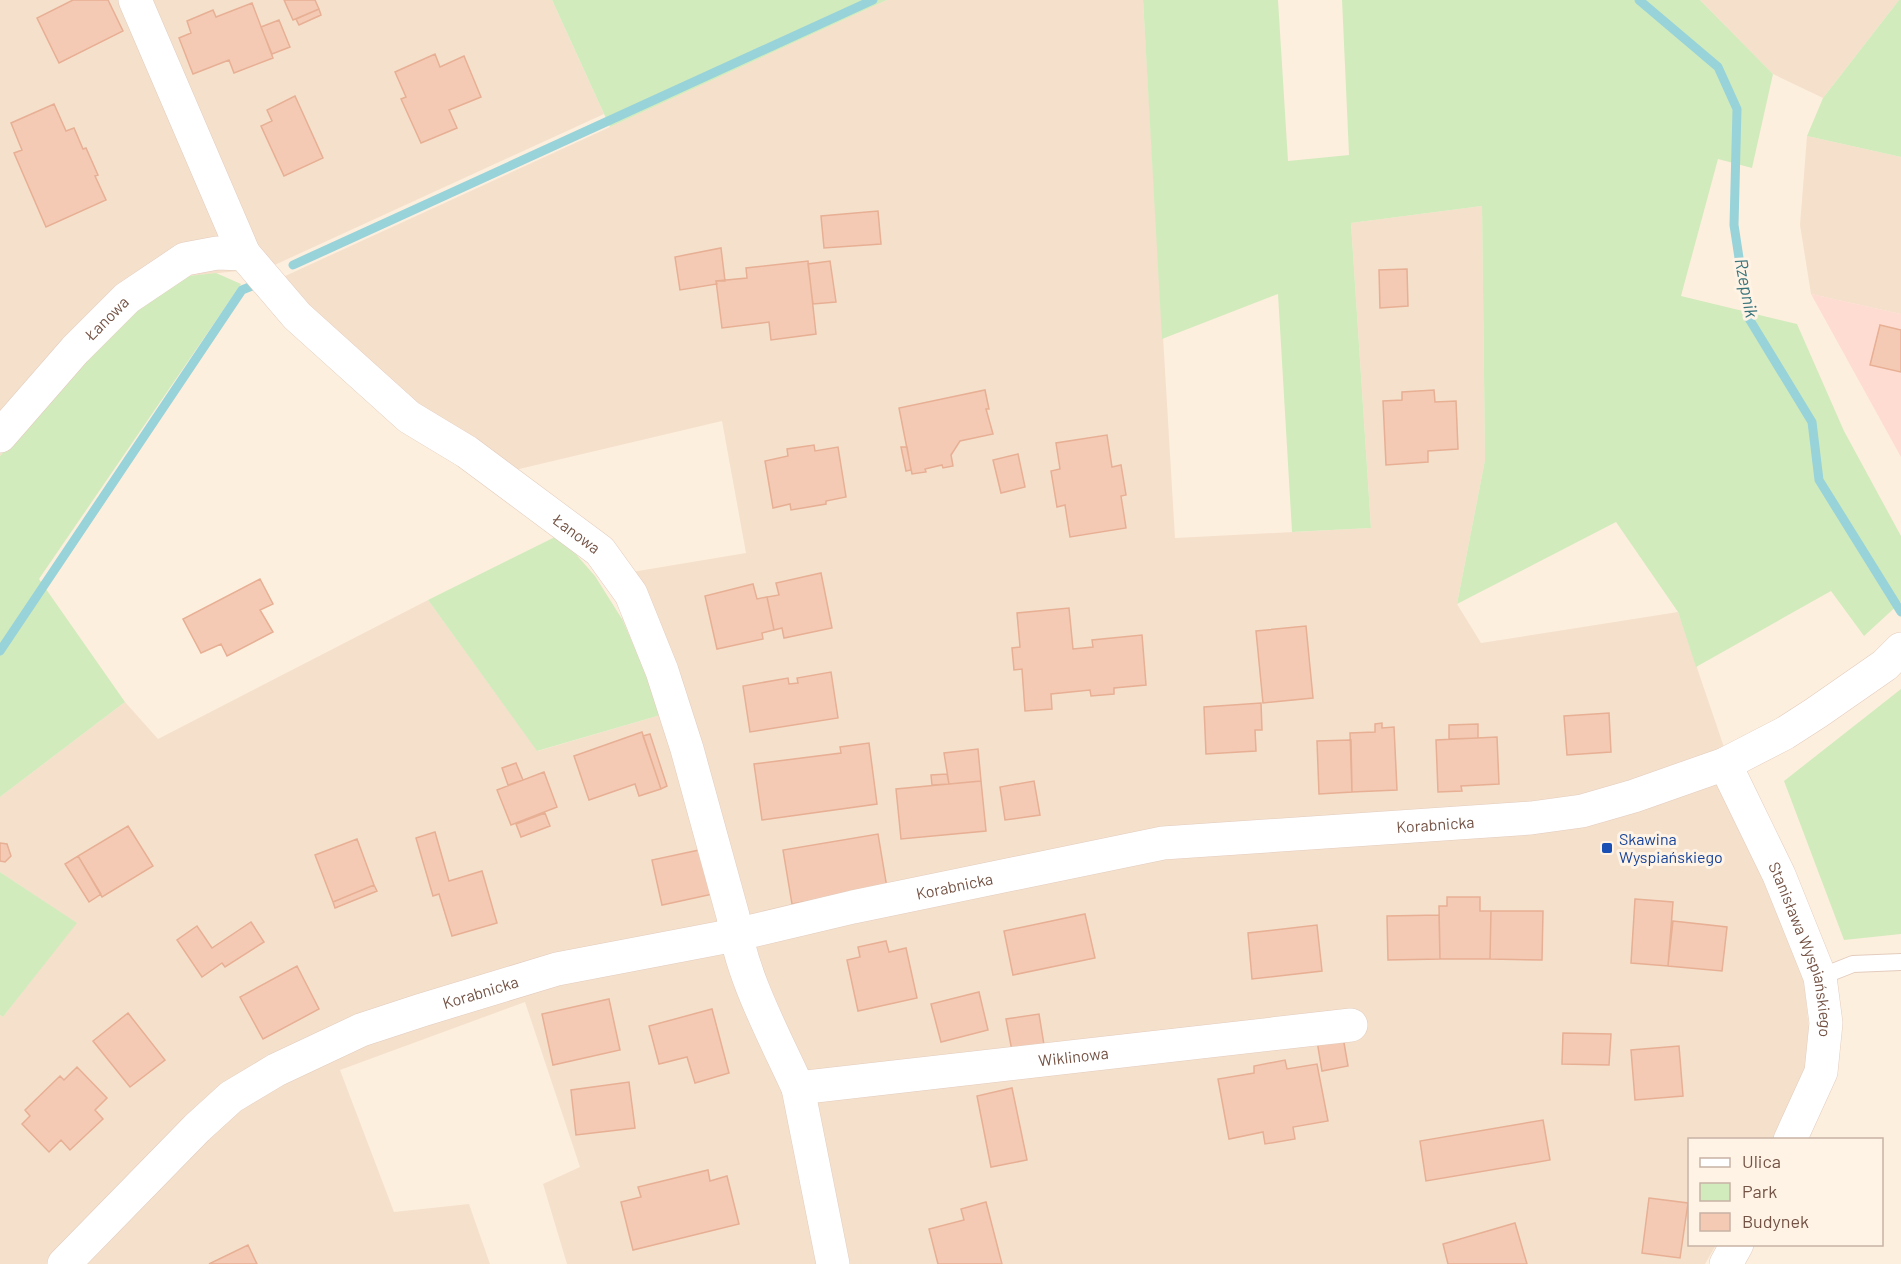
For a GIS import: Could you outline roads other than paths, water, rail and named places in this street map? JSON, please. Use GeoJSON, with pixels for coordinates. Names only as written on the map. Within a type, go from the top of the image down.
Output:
{"type":"FeatureCollection","features":[{"type":"Feature","properties":{"kind":"street","name":"Łanowa"},"geometry":{"type":"LineString","coordinates":[[135,0],[244,254],[297,316],[382,394],[409,417],[467,452],[600,551],[631,594],[662,671],[687,749],[733,916],[735,935]]}},
{"type":"Feature","properties":{"kind":"street","name":"Łanowa"},"geometry":{"type":"LineString","coordinates":[[0,436],[75,350],[127,298],[185,259],[217,253],[244,254]]}},
{"type":"Feature","properties":{"kind":"street","name":"Korabnicka"},"geometry":{"type":"LineString","coordinates":[[64,1264],[197,1128],[231,1097],[276,1070],[361,1030],[557,969],[735,935],[852,907],[1163,843],[1531,818],[1582,811],[1634,796],[1725,764],[1785,733],[1824,708],[1893,657]]}},
{"type":"Feature","properties":{"kind":"street","name":"Stanisława Wyspiańskiego"},"geometry":{"type":"LineString","coordinates":[[1725,764],[1779,875],[1820,977],[1826,1023],[1821,1072],[1791,1138]]}},
{"type":"Feature","properties":{"kind":"street"},"geometry":{"type":"LineString","coordinates":[[735,935],[743,963],[798,1088],[833,1264]]}},
{"type":"Feature","properties":{"kind":"street","name":"Wiklinowa"},"geometry":{"type":"LineString","coordinates":[[798,1088],[1351,1024]]}},
{"type":"Feature","properties":{"kind":"street"},"geometry":{"type":"LineString","coordinates":[[1726,1264],[1736,1246]]}},
{"type":"Feature","properties":{"kind":"lane"},"geometry":{"type":"LineString","coordinates":[[1820,977],[1853,964],[1901,962]]}},
{"type":"Feature","properties":{"kind":"waterway"},"geometry":{"type":"LineString","coordinates":[[293,265],[873,0]]}},
{"type":"Feature","properties":{"kind":"waterway","name":"Rzepnik"},"geometry":{"type":"LineString","coordinates":[[1639,0],[1718,67],[1737,109],[1734,225],[1748,317],[1812,422],[1819,480],[1901,612]]}},
{"type":"Feature","properties":{"kind":"waterway"},"geometry":{"type":"LineString","coordinates":[[0,651],[242,290],[257,284]]}},
{"type":"Feature","properties":{"kind":"place","name":"Skawina Wyspiańskiego"},"geometry":{"type":"Point","coordinates":[1607,848]}}]}
